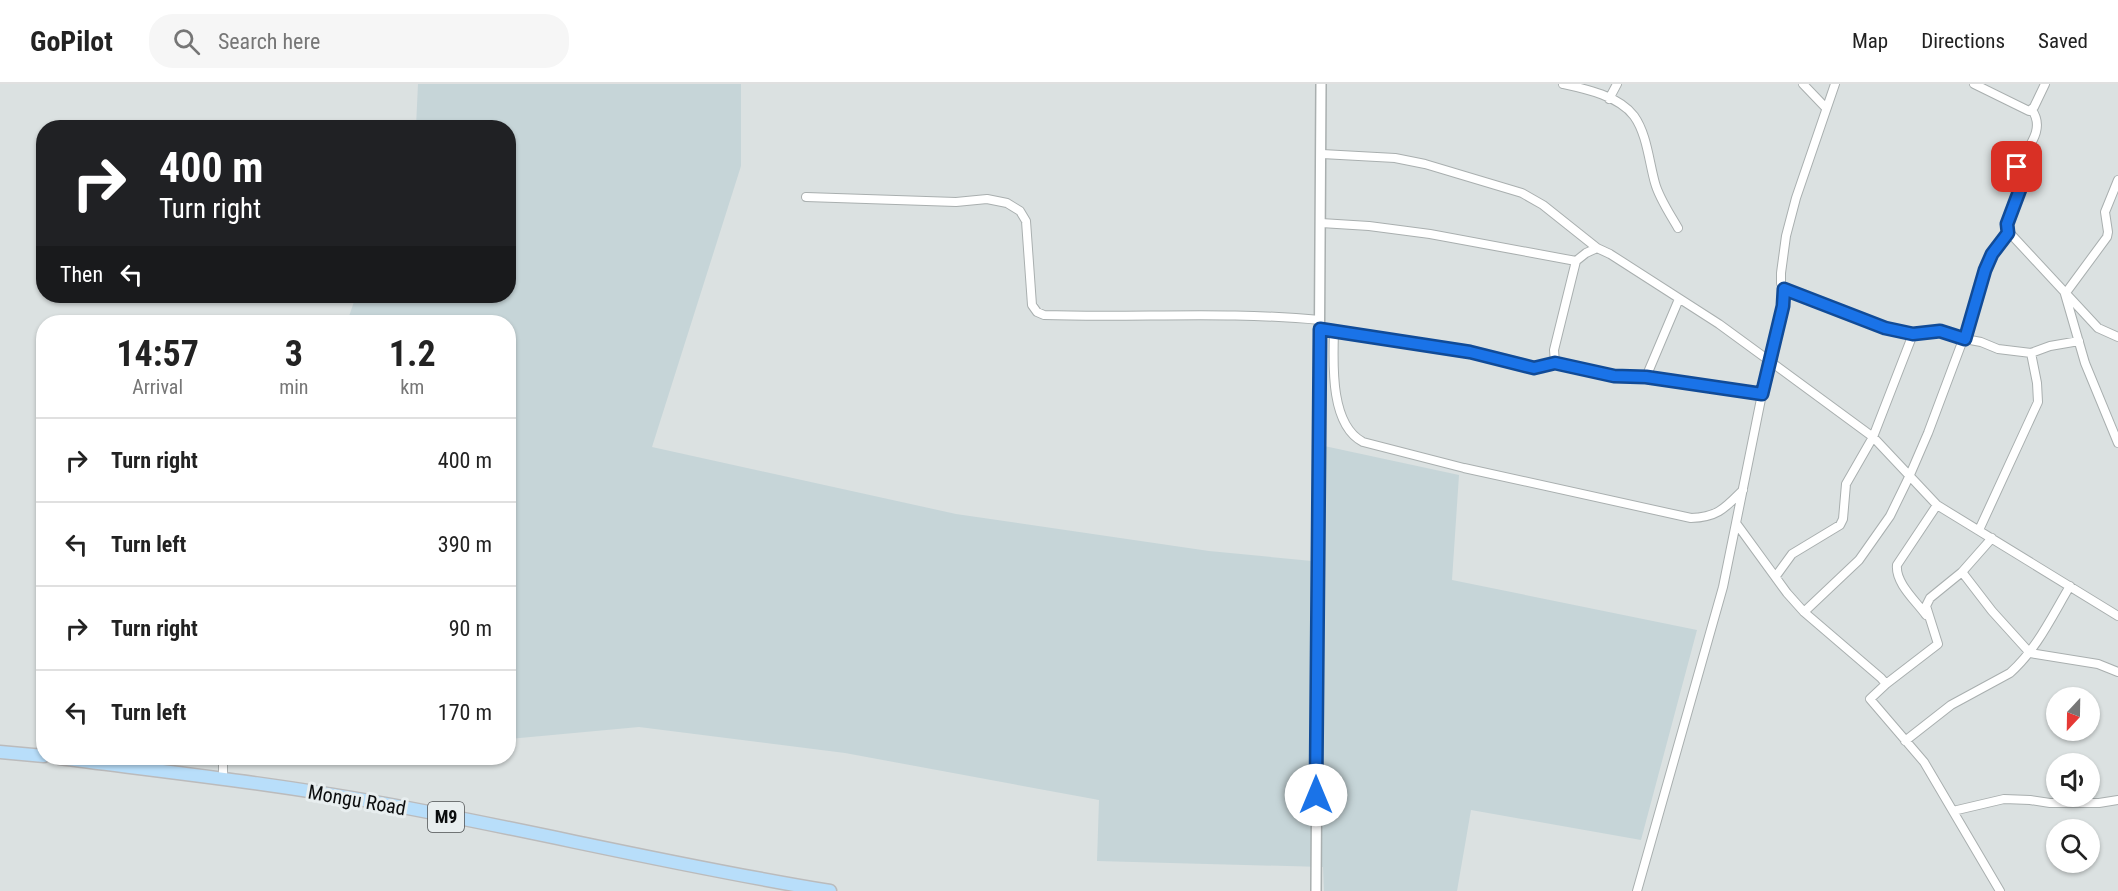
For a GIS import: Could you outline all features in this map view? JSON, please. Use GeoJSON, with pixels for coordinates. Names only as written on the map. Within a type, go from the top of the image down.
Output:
{"type":"FeatureCollection","features":[{"type":"Feature","properties":{"kind":"main road"},"geometry":{"type":"LineString","coordinates":[[0,752],[36,755]]}},
{"type":"Feature","properties":{"kind":"main road","name":"Mongu Road"},"geometry":{"type":"LineString","coordinates":[[114,765],[386,804],[670,862],[830,891]]}},
{"type":"Feature","properties":{"kind":"street"},"geometry":{"type":"LineString","coordinates":[[1316,891],[1321,84]]}},
{"type":"Feature","properties":{"kind":"street"},"geometry":{"type":"LineString","coordinates":[[1563,84],[1621,104],[1634,116],[1641,129],[1656,186],[1678,228]]}},
{"type":"Feature","properties":{"kind":"street"},"geometry":{"type":"LineString","coordinates":[[1609,99],[1617,84]]}},
{"type":"Feature","properties":{"kind":"street"},"geometry":{"type":"LineString","coordinates":[[1803,84],[1826,108]]}},
{"type":"Feature","properties":{"kind":"street"},"geometry":{"type":"LineString","coordinates":[[1637,891],[1723,587],[1762,394],[1783,306],[1784,289],[1780,273],[1786,236],[1796,198],[1835,84]]}},
{"type":"Feature","properties":{"kind":"street"},"geometry":{"type":"LineString","coordinates":[[1974,84],[2032,110],[2036,116],[2038,130],[2017,167],[2022,184],[2007,224],[2008,233],[2098,328],[2118,337]]}},
{"type":"Feature","properties":{"kind":"street"},"geometry":{"type":"LineString","coordinates":[[2032,110],[2045,84]]}},
{"type":"Feature","properties":{"kind":"street"},"geometry":{"type":"LineString","coordinates":[[1322,154],[1395,158],[1457,173],[1522,193],[1543,205],[1597,248],[1719,324],[1873,437],[1937,506],[2118,616]]}},
{"type":"Feature","properties":{"kind":"street"},"geometry":{"type":"LineString","coordinates":[[2065,294],[2107,237],[2104,212],[2118,180]]}},
{"type":"Feature","properties":{"kind":"street"},"geometry":{"type":"LineString","coordinates":[[806,197],[956,202],[987,199],[1007,203],[1020,211],[1026,221],[1032,305],[1037,312],[1044,315],[1195,315],[1320,324],[1334,331],[1470,352],[1534,368],[1555,363],[1614,376],[1646,377],[1762,394]]}},
{"type":"Feature","properties":{"kind":"street"},"geometry":{"type":"LineString","coordinates":[[1321,223],[1369,226],[1430,234],[1576,261]]}},
{"type":"Feature","properties":{"kind":"street"},"geometry":{"type":"LineString","coordinates":[[1804,612],[1859,560],[1890,516],[1910,477],[1955,355],[1965,339],[1985,270],[1992,254],[2008,233]]}},
{"type":"Feature","properties":{"kind":"street"},"geometry":{"type":"LineString","coordinates":[[1555,363],[1554,350],[1576,261],[1597,248]]}},
{"type":"Feature","properties":{"kind":"street"},"geometry":{"type":"LineString","coordinates":[[1784,289],[1885,328],[1913,334],[1940,331],[1982,342],[1998,349],[2031,353],[2050,346],[2079,341]]}},
{"type":"Feature","properties":{"kind":"street"},"geometry":{"type":"LineString","coordinates":[[2065,294],[2085,363],[2118,443]]}},
{"type":"Feature","properties":{"kind":"street"},"geometry":{"type":"LineString","coordinates":[[1646,377],[1679,299]]}},
{"type":"Feature","properties":{"kind":"street"},"geometry":{"type":"LineString","coordinates":[[1334,331],[1334,382],[1346,426],[1353,437],[1363,442],[1464,468],[1691,518],[1708,517],[1724,509],[1743,490]]}},
{"type":"Feature","properties":{"kind":"street"},"geometry":{"type":"LineString","coordinates":[[1776,576],[1792,554],[1840,525],[1843,519],[1846,484],[1873,437],[1913,334]]}},
{"type":"Feature","properties":{"kind":"street"},"geometry":{"type":"LineString","coordinates":[[1979,530],[2038,402],[2031,353]]}},
{"type":"Feature","properties":{"kind":"street"},"geometry":{"type":"LineString","coordinates":[[1929,618],[1904,587],[1896,573],[1897,565],[1937,506]]}},
{"type":"Feature","properties":{"kind":"street"},"geometry":{"type":"LineString","coordinates":[[1736,523],[1787,593],[1804,612],[1886,684]]}},
{"type":"Feature","properties":{"kind":"street"},"geometry":{"type":"LineString","coordinates":[[1992,538],[1962,572],[1930,598],[1926,606],[1938,644],[1870,699],[1924,762],[2000,891]]}},
{"type":"Feature","properties":{"kind":"street"},"geometry":{"type":"LineString","coordinates":[[1962,572],[1992,611],[2030,653],[2098,664],[2118,672]]}},
{"type":"Feature","properties":{"kind":"street"},"geometry":{"type":"LineString","coordinates":[[1905,741],[1951,705],[2010,673],[2030,653],[2070,586]]}},
{"type":"Feature","properties":{"kind":"street"},"geometry":{"type":"LineString","coordinates":[[223,765],[223,779]]}},
{"type":"Feature","properties":{"kind":"street"},"geometry":{"type":"LineString","coordinates":[[1953,811],[2004,799],[2050,803],[2099,803],[2118,800]]}},
{"type":"Feature","properties":{"kind":"shaded area"},"geometry":{"type":"Polygon","coordinates":[[[418,84],[741,84],[741,166],[652,447],[956,514],[1209,551],[1312,561],[1315,444],[1459,475],[1452,580],[1697,630],[1641,840],[1471,810],[1457,891],[1324,891],[1323,867],[1097,861],[1099,800],[845,753],[639,727],[516,738],[516,315],[349,315],[354,303],[516,303],[516,120],[416,120],[418,84]]]}},
{"type":"Feature","properties":{"kind":"route"},"geometry":{"type":"LineString","coordinates":[[1316,795],[1320,329],[1470,352],[1534,368],[1555,363],[1614,376],[1646,377],[1762,394],[1783,306],[1784,289],[1885,328],[1913,334],[1940,331],[1965,339],[1985,270],[1992,254],[2008,233],[2007,224],[2022,187],[2017,167]]}}]}
